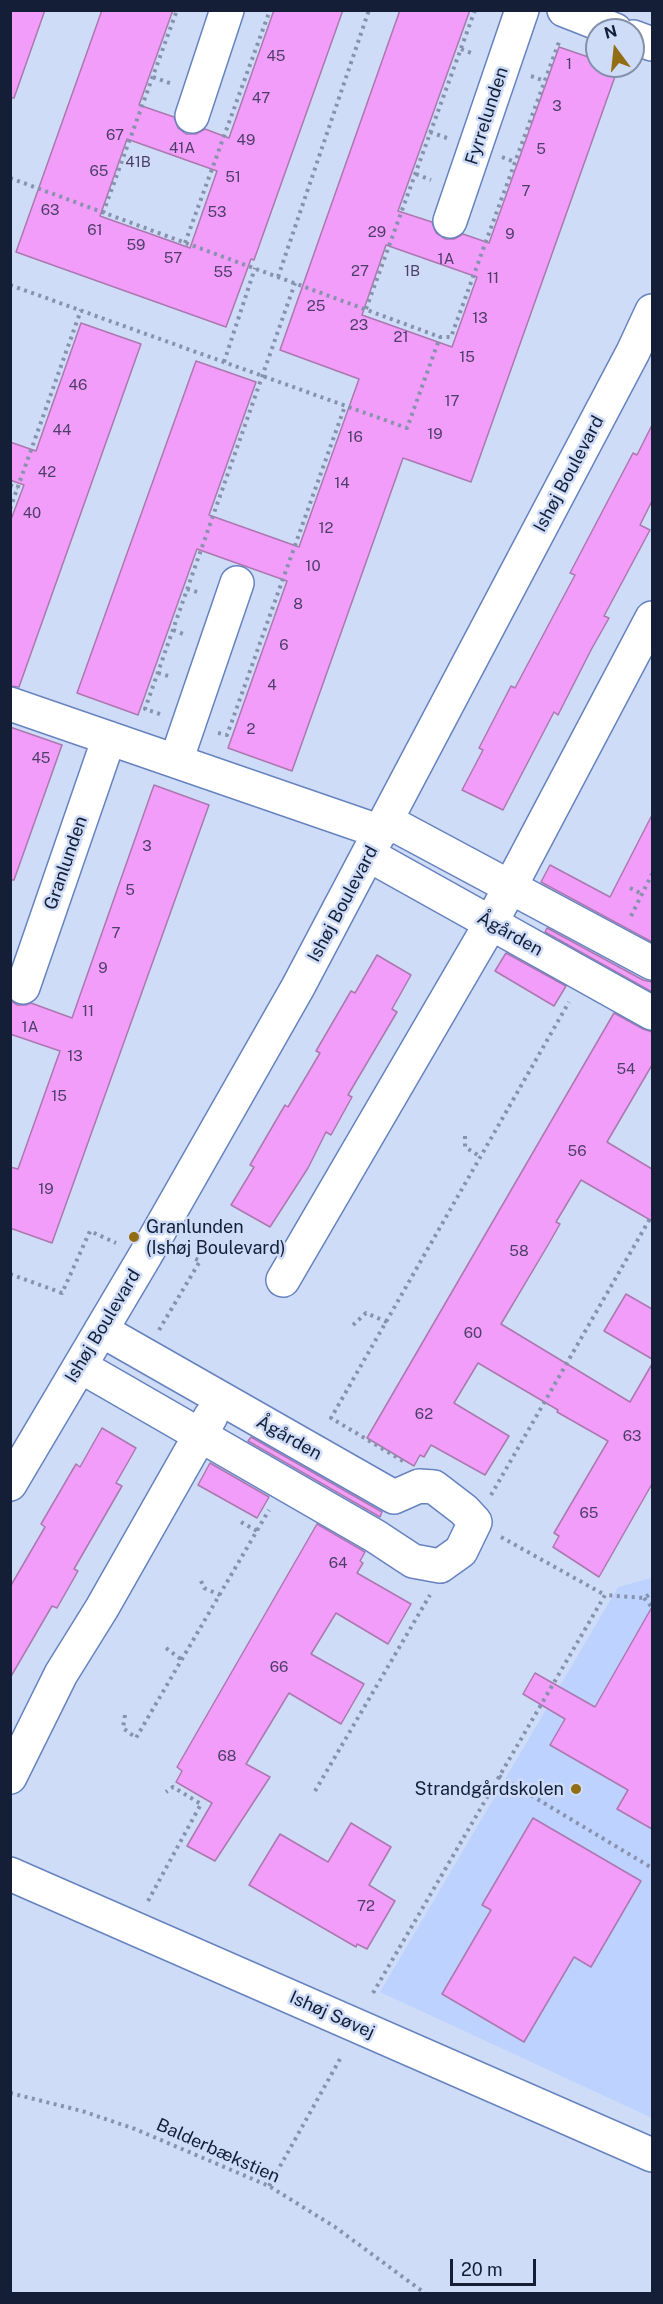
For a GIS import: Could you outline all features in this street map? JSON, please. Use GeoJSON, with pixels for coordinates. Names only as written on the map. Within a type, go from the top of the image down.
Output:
{"type":"FeatureCollection","features":[{"type":"Feature","properties":{"kind":"street"},"geometry":{"type":"LineString","coordinates":[[192,116],[227,10]]}},
{"type":"Feature","properties":{"kind":"street","name":"Fyrrelunden"},"geometry":{"type":"LineString","coordinates":[[450,221],[522,10]]}},
{"type":"Feature","properties":{"kind":"street"},"geometry":{"type":"LineString","coordinates":[[564,10],[585,18]]}},
{"type":"Feature","properties":{"kind":"street","name":"Ishøj Boulevard"},"geometry":{"type":"LineString","coordinates":[[10,1484],[298,987],[627,363],[652,310]]}},
{"type":"Feature","properties":{"kind":"street"},"geometry":{"type":"LineString","coordinates":[[176,761],[237,583]]}},
{"type":"Feature","properties":{"kind":"street"},"geometry":{"type":"LineString","coordinates":[[283,1280],[491,923],[652,618]]}},
{"type":"Feature","properties":{"kind":"street"},"geometry":{"type":"LineString","coordinates":[[10,705],[176,761],[510,887],[652,963]]}},
{"type":"Feature","properties":{"kind":"street","name":"Granlunden"},"geometry":{"type":"LineString","coordinates":[[23,987],[109,738]]}},
{"type":"Feature","properties":{"kind":"street","name":"Ågården"},"geometry":{"type":"LineString","coordinates":[[379,836],[491,923],[652,1013]]}},
{"type":"Feature","properties":{"kind":"street","name":"Ågården"},"geometry":{"type":"LineString","coordinates":[[101,1330],[394,1497],[419,1486]]}},
{"type":"Feature","properties":{"kind":"street"},"geometry":{"type":"LineString","coordinates":[[80,1366],[375,1536],[413,1561],[440,1566],[461,1551],[475,1522],[435,1487],[419,1486]]}},
{"type":"Feature","properties":{"kind":"street"},"geometry":{"type":"LineString","coordinates":[[10,1777],[61,1674],[102,1608],[221,1399]]}},
{"type":"Feature","properties":{"kind":"street","name":"Ishøj Søvej"},"geometry":{"type":"LineString","coordinates":[[10,1874],[652,2155]]}},
{"type":"Feature","properties":{"kind":"path"},"geometry":{"type":"LineString","coordinates":[[103,213],[177,10]]}},
{"type":"Feature","properties":{"kind":"path"},"geometry":{"type":"LineString","coordinates":[[186,243],[270,10]]}},
{"type":"Feature","properties":{"kind":"path"},"geometry":{"type":"LineString","coordinates":[[278,277],[369,10]]}},
{"type":"Feature","properties":{"kind":"path"},"geometry":{"type":"LineString","coordinates":[[366,309],[475,10]]}},
{"type":"Feature","properties":{"kind":"path"},"geometry":{"type":"LineString","coordinates":[[11,181],[440,337],[451,337],[559,42]]}},
{"type":"Feature","properties":{"kind":"path"},"geometry":{"type":"LineString","coordinates":[[224,362],[255,268]]}},
{"type":"Feature","properties":{"kind":"path"},"geometry":{"type":"LineString","coordinates":[[294,283],[145,709],[188,725],[227,735],[345,406]]}},
{"type":"Feature","properties":{"kind":"path"},"geometry":{"type":"LineString","coordinates":[[10,285],[407,428],[440,337]]}},
{"type":"Feature","properties":{"kind":"path"},"geometry":{"type":"LineString","coordinates":[[10,509],[81,310]]}},
{"type":"Feature","properties":{"kind":"path"},"geometry":{"type":"LineString","coordinates":[[10,486],[18,488]]}},
{"type":"Feature","properties":{"kind":"path"},"geometry":{"type":"LineString","coordinates":[[617,944],[652,874]]}},
{"type":"Feature","properties":{"kind":"path"},"geometry":{"type":"LineString","coordinates":[[630,888],[642,894]]}},
{"type":"Feature","properties":{"kind":"path"},"geometry":{"type":"LineString","coordinates":[[419,1486],[410,1465],[331,1418],[584,975]]}},
{"type":"Feature","properties":{"kind":"path"},"geometry":{"type":"LineString","coordinates":[[465,1136],[465,1147],[481,1157]]}},
{"type":"Feature","properties":{"kind":"path"},"geometry":{"type":"LineString","coordinates":[[652,1215],[475,1522],[605,1595],[644,1598],[652,1593]]}},
{"type":"Feature","properties":{"kind":"path"},"geometry":{"type":"LineString","coordinates":[[10,1274],[62,1293],[90,1231]]}},
{"type":"Feature","properties":{"kind":"path"},"geometry":{"type":"LineString","coordinates":[[156,1335],[200,1261]]}},
{"type":"Feature","properties":{"kind":"path"},"geometry":{"type":"LineString","coordinates":[[352,1325],[366,1313],[387,1322]]}},
{"type":"Feature","properties":{"kind":"path"},"geometry":{"type":"LineString","coordinates":[[125,1715],[123,1728],[136,1738],[285,1484]]}},
{"type":"Feature","properties":{"kind":"path"},"geometry":{"type":"LineString","coordinates":[[241,1522],[257,1531]]}},
{"type":"Feature","properties":{"kind":"path"},"geometry":{"type":"LineString","coordinates":[[315,1791],[434,1589],[440,1566]]}},
{"type":"Feature","properties":{"kind":"path"},"geometry":{"type":"LineString","coordinates":[[201,1581],[204,1588],[220,1595]]}},
{"type":"Feature","properties":{"kind":"path"},"geometry":{"type":"LineString","coordinates":[[373,1993],[605,1595]]}},
{"type":"Feature","properties":{"kind":"path"},"geometry":{"type":"LineString","coordinates":[[644,1598],[652,1607]]}},
{"type":"Feature","properties":{"kind":"path"},"geometry":{"type":"LineString","coordinates":[[166,1648],[182,1660]]}},
{"type":"Feature","properties":{"kind":"path"},"geometry":{"type":"LineString","coordinates":[[499,1776],[652,1868]]}},
{"type":"Feature","properties":{"kind":"path"},"geometry":{"type":"LineString","coordinates":[[133,1928],[201,1804],[173,1787],[166,1792]]}},
{"type":"Feature","properties":{"kind":"path"},"geometry":{"type":"LineString","coordinates":[[269,2186],[340,2059]]}},
{"type":"Feature","properties":{"kind":"path","name":"Balderbækstien"},"geometry":{"type":"LineString","coordinates":[[10,2093],[82,2110],[135,2129],[269,2186],[335,2228],[426,2294]]}},
{"type":"Feature","properties":{"kind":"shaded area","name":"Strandgårdskolen"},"geometry":{"type":"Polygon","coordinates":[[[652,1578],[652,2118],[380,1992],[618,1587],[652,1578]]]}},
{"type":"Feature","properties":{"kind":"building"},"geometry":{"type":"Polygon","coordinates":[[[10,10],[45,10],[14,98],[10,98],[10,10]]]}},
{"type":"Feature","properties":{"kind":"building"},"geometry":{"type":"Polygon","coordinates":[[[102,10],[173,10],[139,105],[174,117],[178,128],[186,134],[196,134],[205,129],[229,138],[274,10],[343,10],[254,260],[251,259],[226,327],[16,252],[102,10]],[[127,139],[100,216],[190,248],[217,171],[127,139]]]}},
{"type":"Feature","properties":{"kind":"building"},"geometry":{"type":"Polygon","coordinates":[[[400,10],[470,10],[398,211],[432,222],[436,233],[445,239],[454,239],[463,234],[489,243],[559,47],[585,56],[585,78],[614,78],[471,482],[403,458],[292,771],[228,748],[287,581],[197,549],[138,715],[77,693],[196,361],[256,382],[209,515],[299,547],[359,379],[280,350],[400,10]],[[386,245],[362,315],[452,347],[477,277],[386,245]]]}},
{"type":"Feature","properties":{"kind":"building"},"geometry":{"type":"Polygon","coordinates":[[[81,323],[141,344],[19,687],[10,686],[10,522],[24,485],[10,480],[10,442],[36,451],[81,323]]]}},
{"type":"Feature","properties":{"kind":"building"},"geometry":{"type":"Polygon","coordinates":[[[652,425],[652,501],[640,525],[650,530],[604,616],[609,618],[558,715],[554,712],[503,810],[462,790],[483,750],[479,748],[511,686],[515,688],[575,575],[570,573],[633,453],[637,455],[652,425]]]}},
{"type":"Feature","properties":{"kind":"building"},"geometry":{"type":"Polygon","coordinates":[[[10,727],[62,745],[14,880],[10,880],[10,727]]]}},
{"type":"Feature","properties":{"kind":"building"},"geometry":{"type":"Polygon","coordinates":[[[154,785],[209,805],[52,1243],[10,1228],[10,1167],[18,1169],[60,1051],[10,1034],[10,1000],[17,1005],[31,1003],[72,1018],[154,785]]]}},
{"type":"Feature","properties":{"kind":"building"},"geometry":{"type":"Polygon","coordinates":[[[652,815],[652,942],[541,882],[550,865],[610,897],[652,815]]]}},
{"type":"Feature","properties":{"kind":"building"},"geometry":{"type":"Polygon","coordinates":[[[547,928],[643,980],[652,982],[652,992],[545,932],[547,928]]]}},
{"type":"Feature","properties":{"kind":"building"},"geometry":{"type":"Polygon","coordinates":[[[506,953],[566,986],[554,1006],[495,971],[506,953]]]}},
{"type":"Feature","properties":{"kind":"building"},"geometry":{"type":"Polygon","coordinates":[[[377,955],[411,975],[392,1009],[397,1012],[348,1095],[352,1097],[331,1135],[326,1132],[308,1168],[270,1227],[231,1205],[254,1167],[250,1165],[285,1105],[288,1107],[320,1053],[316,1051],[351,991],[355,993],[377,955]]]}},
{"type":"Feature","properties":{"kind":"building"},"geometry":{"type":"Polygon","coordinates":[[[614,1013],[652,1032],[652,1065],[607,1142],[652,1169],[652,1221],[581,1180],[556,1222],[560,1224],[501,1324],[630,1402],[652,1364],[652,1484],[599,1577],[553,1547],[559,1536],[554,1533],[608,1441],[557,1412],[558,1410],[478,1363],[454,1403],[509,1436],[485,1475],[431,1445],[424,1457],[420,1455],[414,1466],[367,1438],[614,1013]]]}},
{"type":"Feature","properties":{"kind":"building"},"geometry":{"type":"Polygon","coordinates":[[[626,1294],[652,1309],[652,1359],[604,1331],[626,1294]]]}},
{"type":"Feature","properties":{"kind":"building"},"geometry":{"type":"Polygon","coordinates":[[[102,1428],[136,1448],[116,1483],[122,1486],[74,1569],[78,1571],[57,1608],[52,1606],[10,1678],[10,1587],[45,1527],[41,1524],[76,1464],[80,1467],[102,1428]]]}},
{"type":"Feature","properties":{"kind":"building"},"geometry":{"type":"Polygon","coordinates":[[[251,1437],[382,1512],[380,1517],[248,1441],[251,1437]]]}},
{"type":"Feature","properties":{"kind":"building"},"geometry":{"type":"Polygon","coordinates":[[[210,1463],[269,1497],[257,1518],[198,1485],[210,1463]]]}},
{"type":"Feature","properties":{"kind":"building"},"geometry":{"type":"Polygon","coordinates":[[[317,1524],[365,1552],[360,1561],[363,1563],[357,1573],[411,1604],[388,1644],[336,1613],[311,1654],[364,1684],[341,1724],[289,1693],[246,1764],[270,1777],[215,1861],[187,1846],[212,1803],[176,1782],[182,1771],[177,1767],[317,1524]]]}},
{"type":"Feature","properties":{"kind":"building"},"geometry":{"type":"Polygon","coordinates":[[[652,1607],[652,1829],[617,1809],[628,1790],[550,1745],[565,1719],[523,1694],[535,1673],[595,1707],[652,1607]]]}},
{"type":"Feature","properties":{"kind":"building"},"geometry":{"type":"Polygon","coordinates":[[[533,1818],[641,1881],[591,1967],[574,1957],[524,2042],[442,1994],[491,1910],[482,1905],[533,1818]]]}},
{"type":"Feature","properties":{"kind":"building"},"geometry":{"type":"Polygon","coordinates":[[[351,1823],[391,1847],[369,1885],[395,1901],[367,1949],[357,1944],[356,1947],[249,1885],[280,1834],[328,1862],[351,1823]]]}},
{"type":"Feature","properties":{"kind":"place","name":"Granlunden (Ishøj Boulevard)"},"geometry":{"type":"Point","coordinates":[134,1237]}},
{"type":"Feature","properties":{"kind":"place","name":"Strandgårdskolen"},"geometry":{"type":"Point","coordinates":[576,1789]}}]}
